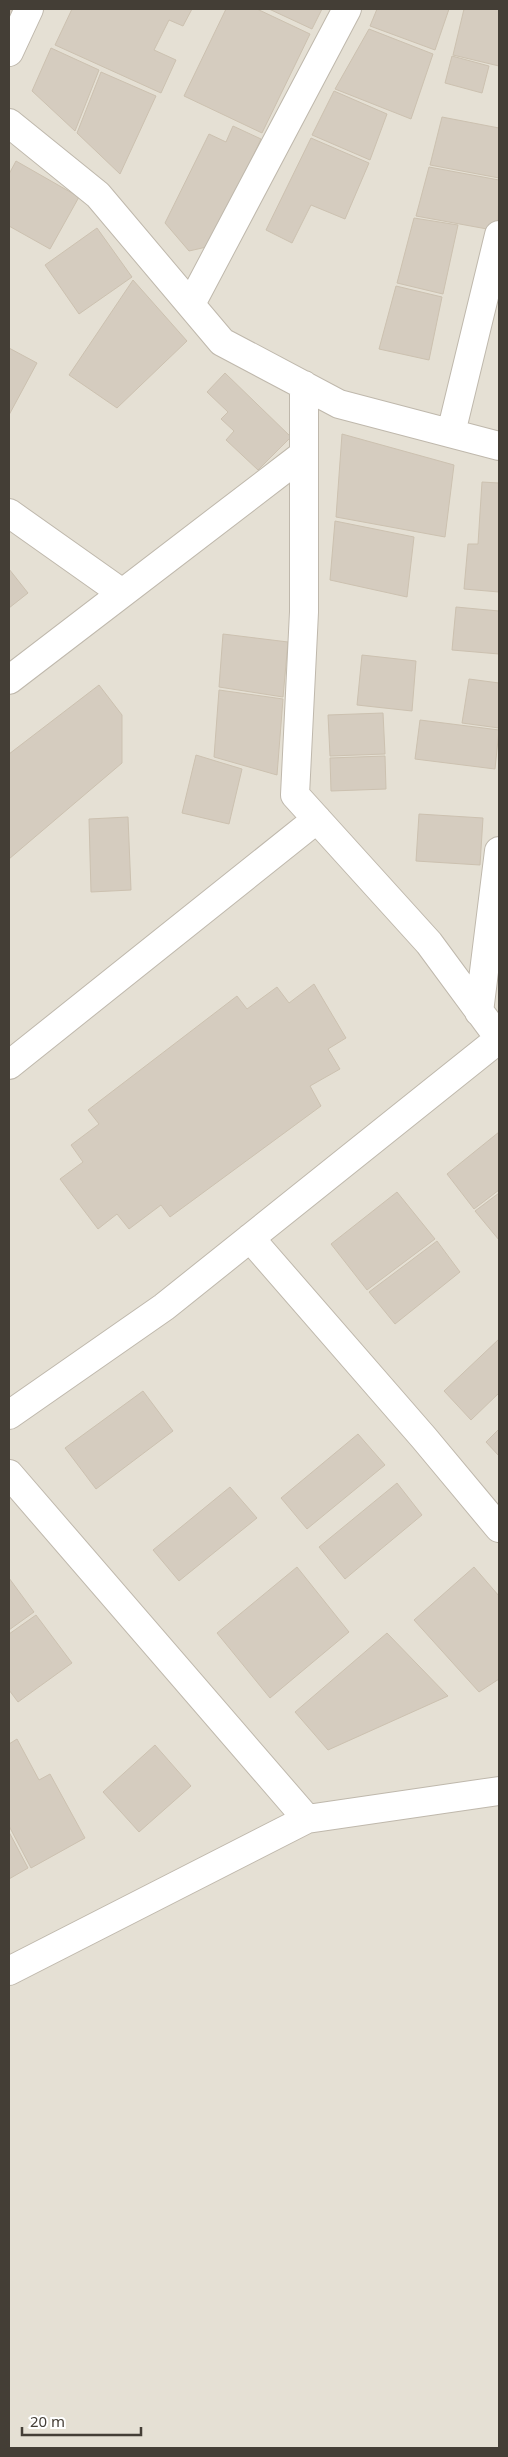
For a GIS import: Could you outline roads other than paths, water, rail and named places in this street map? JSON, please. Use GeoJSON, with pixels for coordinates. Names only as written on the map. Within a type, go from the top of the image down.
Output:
{"type":"FeatureCollection","features":[{"type":"Feature","properties":{"kind":"street"},"geometry":{"type":"LineString","coordinates":[[9,52],[29,9]]}},
{"type":"Feature","properties":{"kind":"street"},"geometry":{"type":"LineString","coordinates":[[190,304],[346,9]]}},
{"type":"Feature","properties":{"kind":"street"},"geometry":{"type":"LineString","coordinates":[[9,123],[98,195],[222,342],[339,404],[499,446]]}},
{"type":"Feature","properties":{"kind":"street"},"geometry":{"type":"LineString","coordinates":[[451,433],[499,235]]}},
{"type":"Feature","properties":{"kind":"street"},"geometry":{"type":"LineString","coordinates":[[9,1415],[164,1307],[499,1039],[429,943],[296,794],[304,612],[304,385]]}},
{"type":"Feature","properties":{"kind":"street"},"geometry":{"type":"LineString","coordinates":[[9,680],[304,454]]}},
{"type":"Feature","properties":{"kind":"street"},"geometry":{"type":"LineString","coordinates":[[9,513],[122,593]]}},
{"type":"Feature","properties":{"kind":"street"},"geometry":{"type":"LineString","coordinates":[[9,1065],[318,819]]}},
{"type":"Feature","properties":{"kind":"street"},"geometry":{"type":"LineString","coordinates":[[479,1012],[499,850]]}},
{"type":"Feature","properties":{"kind":"street"},"geometry":{"type":"LineString","coordinates":[[250,1238],[424,1438],[499,1528]]}},
{"type":"Feature","properties":{"kind":"street"},"geometry":{"type":"LineString","coordinates":[[9,1474],[307,1819]]}},
{"type":"Feature","properties":{"kind":"street"},"geometry":{"type":"LineString","coordinates":[[9,1971],[307,1819],[499,1792]]}}]}
